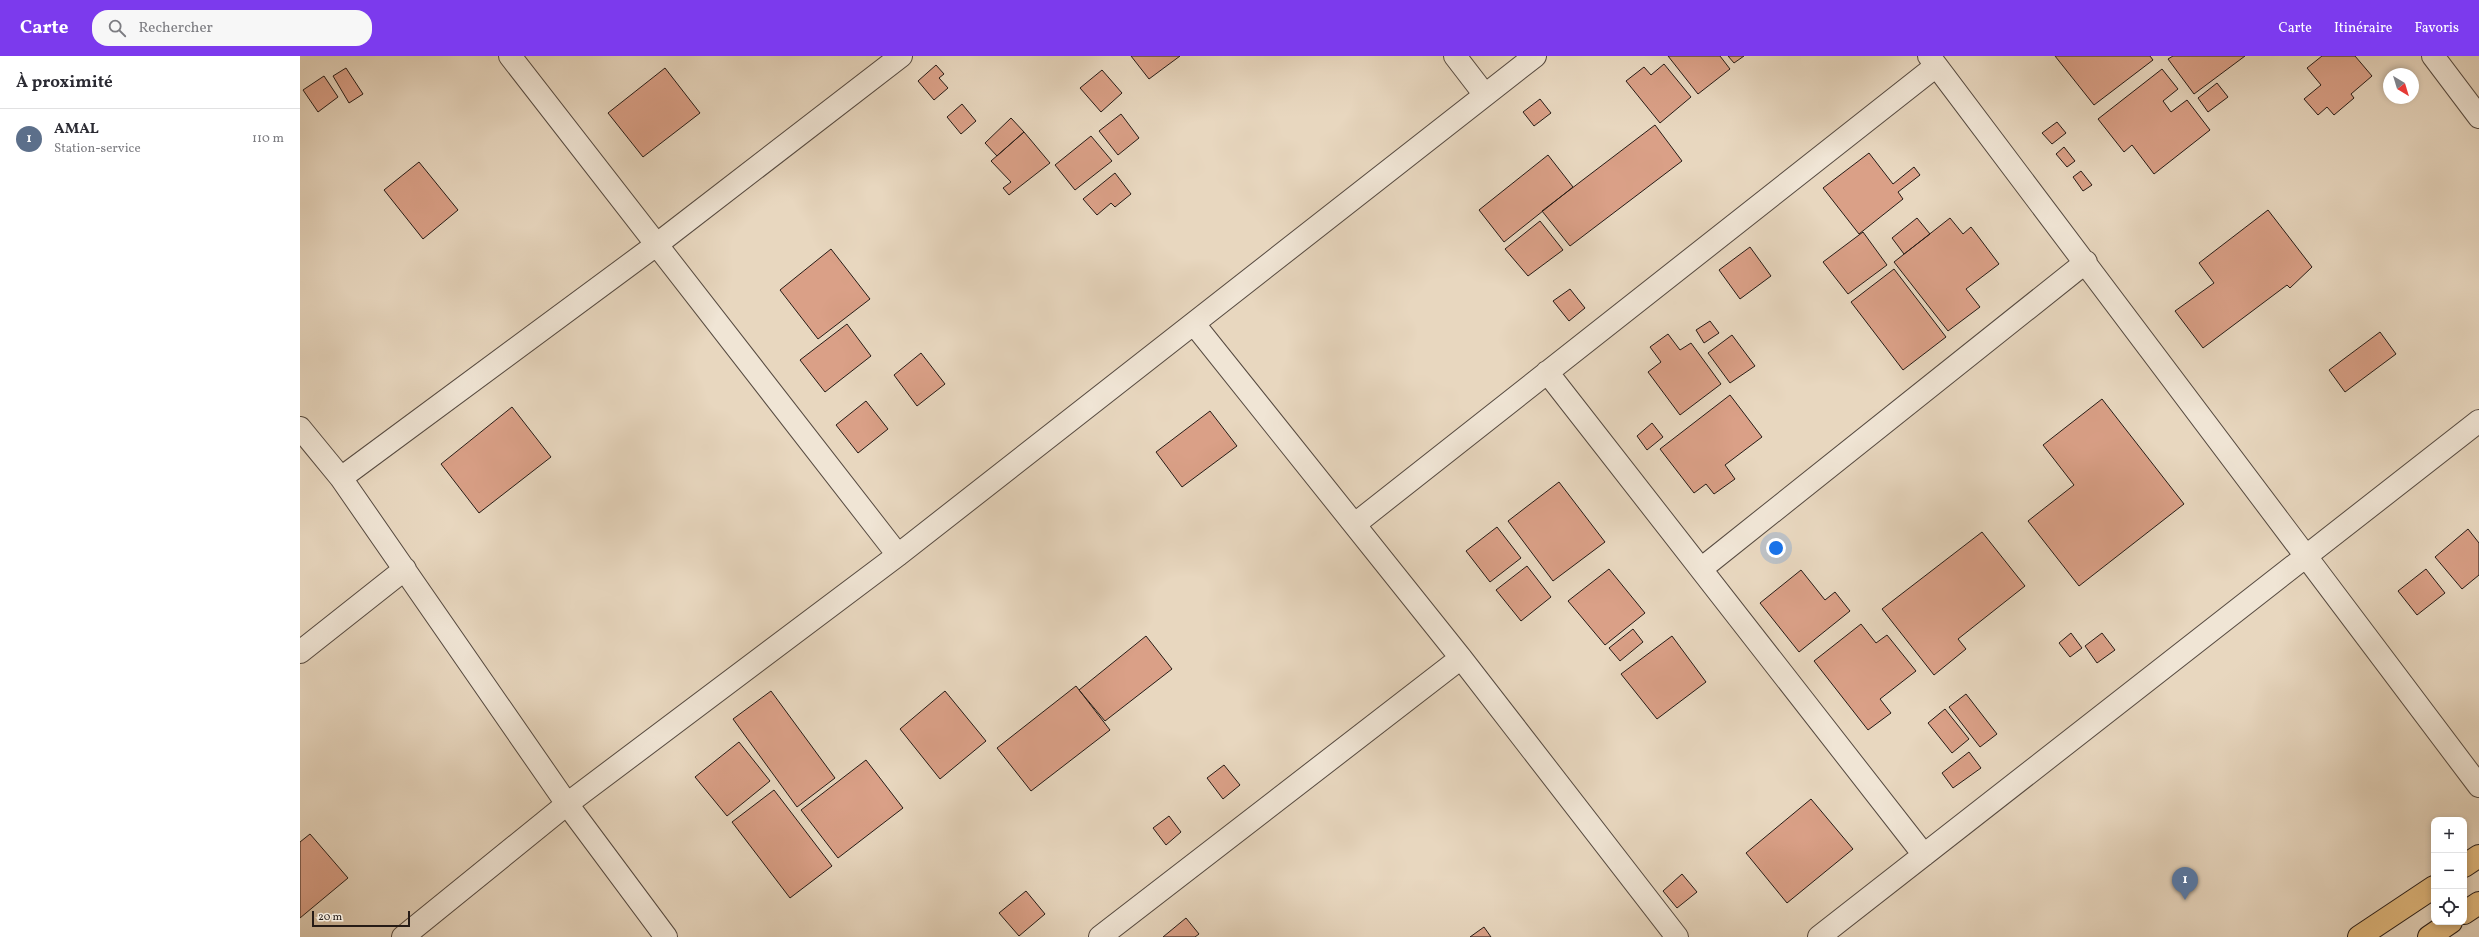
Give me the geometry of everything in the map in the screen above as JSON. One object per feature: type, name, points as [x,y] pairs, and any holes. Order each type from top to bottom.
[{"type":"main road","points":[[2467,864],[2479,856]]},
{"type":"main road","points":[[2359,937],[2431,889]]},
{"type":"main road","points":[[2467,911],[2479,903]]},
{"type":"main road","points":[[2429,937],[2447,925]]},
{"type":"street","points":[[510,56],[898,555]]},
{"type":"street","points":[[341,478],[656,245],[901,56]]},
{"type":"street","points":[[1455,56],[1485,95]]},
{"type":"street","points":[[403,937],[567,804],[898,555],[1535,56]]},
{"type":"street","points":[[2433,56],[2479,117]]},
{"type":"street","points":[[1355,524],[1547,372],[1933,61],[2086,262],[2479,786]]},
{"type":"street","points":[[1700,568],[2086,262]]},
{"type":"street","points":[[1194,324],[1461,658],[1677,937]]},
{"type":"street","points":[[1547,372],[1924,855]]},
{"type":"street","points":[[1819,937],[2308,557],[2479,422]]},
{"type":"street","points":[[300,428],[341,478],[567,804],[666,937]]},
{"type":"street","points":[[300,652],[405,569]]},
{"type":"street","points":[[1100,937],[1461,658]]},
{"type":"building","points":[[1131,56],[1180,56],[1149,79]]},
{"type":"building","points":[[1668,56],[1720,56],[1730,69],[1698,94]]},
{"type":"building","points":[[1728,56],[1744,56],[1734,63]]},
{"type":"building","points":[[2055,56],[2150,56],[2153,60],[2094,105]]},
{"type":"building","points":[[2173,56],[2245,56],[2194,94],[2168,59]]},
{"type":"building","points":[[2322,56],[2355,56],[2372,76],[2351,94],[2354,98],[2334,115],[2327,107],[2318,115],[2304,99],[2321,85],[2307,68]]},
{"type":"building","points":[[1664,64],[1691,97],[1660,123],[1626,81],[1644,67],[1651,75]]},
{"type":"building","points":[[936,65],[944,74],[939,78],[948,88],[934,100],[918,81]]},
{"type":"building","points":[[346,68],[363,94],[349,103],[333,76]]},
{"type":"building","points":[[665,68],[700,113],[643,157],[608,113]]},
{"type":"building","points":[[2162,69],[2178,89],[2163,101],[2171,112],[2187,100],[2210,130],[2154,174],[2132,145],[2124,152],[2098,119]]},
{"type":"building","points":[[1102,70],[1122,93],[1101,112],[1080,88]]},
{"type":"building","points":[[324,76],[338,97],[318,112],[303,90]]},
{"type":"building","points":[[2217,83],[2228,97],[2208,112],[2198,98]]},
{"type":"building","points":[[1540,99],[1551,113],[1534,126],[1523,112]]},
{"type":"building","points":[[962,104],[976,121],[961,134],[947,117]]},
{"type":"building","points":[[1121,114],[1139,138],[1118,155],[1099,131]]},
{"type":"building","points":[[1011,118],[1024,132],[997,156],[985,143]]},
{"type":"building","points":[[2057,122],[2066,133],[2052,144],[2042,133]]},
{"type":"building","points":[[1655,125],[1682,161],[1570,246],[1542,211]]},
{"type":"building","points":[[1024,132],[1050,163],[1009,195],[1003,188],[1011,182],[991,161]]},
{"type":"building","points":[[1091,136],[1112,161],[1075,190],[1055,165]]},
{"type":"building","points":[[2064,147],[2075,161],[2067,167],[2056,154]]},
{"type":"building","points":[[1869,153],[1893,184],[1914,167],[1920,175],[1898,192],[1903,199],[1859,234],[1823,188]]},
{"type":"building","points":[[1548,155],[1573,187],[1504,242],[1479,210]]},
{"type":"building","points":[[419,162],[458,210],[423,239],[384,190]]},
{"type":"building","points":[[2081,171],[2092,185],[2083,191],[2073,177]]},
{"type":"building","points":[[1115,173],[1131,194],[1115,207],[1111,203],[1097,215],[1083,199]]},
{"type":"building","points":[[2268,210],[2312,267],[2290,288],[2287,285],[2203,348],[2175,311],[2214,283],[2199,263]]},
{"type":"building","points":[[1917,218],[1930,234],[1904,254],[1892,238]]},
{"type":"building","points":[[1950,218],[1963,234],[1971,227],[1999,264],[1966,289],[1980,307],[1948,331],[1894,262]]},
{"type":"building","points":[[1540,221],[1563,250],[1528,276],[1505,249]]},
{"type":"building","points":[[1863,232],[1887,265],[1848,294],[1823,262]]},
{"type":"building","points":[[1750,247],[1771,276],[1740,299],[1719,270]]},
{"type":"building","points":[[831,249],[870,299],[818,339],[780,290]]},
{"type":"building","points":[[1894,269],[1946,337],[1903,370],[1851,302]]},
{"type":"building","points":[[1570,289],[1585,308],[1569,321],[1553,301]]},
{"type":"building","points":[[1710,321],[1719,333],[1704,343],[1696,330]]},
{"type":"building","points":[[847,324],[871,356],[825,392],[800,360]]},
{"type":"building","points":[[2380,332],[2396,354],[2345,392],[2329,370]]},
{"type":"building","points":[[1668,334],[1680,350],[1691,343],[1721,384],[1680,415],[1648,372],[1661,362],[1650,347]]},
{"type":"building","points":[[1732,335],[1755,366],[1730,383],[1708,353]]},
{"type":"building","points":[[921,353],[945,384],[917,406],[894,375]]},
{"type":"building","points":[[1730,395],[1762,437],[1725,465],[1735,479],[1714,494],[1706,484],[1694,493],[1660,449]]},
{"type":"building","points":[[2102,399],[2184,504],[2079,586],[2028,521],[2074,485],[2043,445]]},
{"type":"building","points":[[866,401],[888,429],[858,453],[836,425]]},
{"type":"building","points":[[512,407],[551,457],[479,513],[441,464]]},
{"type":"building","points":[[1210,411],[1237,446],[1182,487],[1156,452]]},
{"type":"building","points":[[1652,423],[1663,437],[1647,450],[1637,436]]},
{"type":"building","points":[[1559,482],[1605,542],[1553,581],[1508,521]]},
{"type":"building","points":[[1497,527],[1521,558],[1490,582],[1466,551]]},
{"type":"building","points":[[2468,529],[2479,543],[2479,575],[2462,589],[2435,557]]},
{"type":"building","points":[[1982,532],[2025,586],[1958,639],[1966,649],[1934,675],[1882,609]]},
{"type":"building","points":[[1527,566],[1551,597],[1521,621],[1496,590]]},
{"type":"building","points":[[1609,569],[1645,613],[1605,645],[1568,601]]},
{"type":"building","points":[[2426,569],[2445,593],[2417,615],[2398,591]]},
{"type":"building","points":[[1801,570],[1825,600],[1835,592],[1850,611],[1799,652],[1760,603]]},
{"type":"building","points":[[1861,624],[1876,643],[1887,635],[1916,671],[1880,699],[1891,713],[1868,730],[1814,661]]},
{"type":"building","points":[[1633,629],[1643,642],[1620,661],[1609,648]]},
{"type":"building","points":[[2071,633],[2082,648],[2070,657],[2059,643]]},
{"type":"building","points":[[2102,633],[2115,650],[2097,663],[2085,646]]},
{"type":"building","points":[[1146,636],[1172,669],[1105,721],[1079,690]]},
{"type":"building","points":[[1672,636],[1706,682],[1657,719],[1621,674]]},
{"type":"building","points":[[1076,686],[1110,730],[1031,791],[997,748]]},
{"type":"building","points":[[771,691],[835,778],[797,807],[733,719]]},
{"type":"building","points":[[945,691],[986,741],[940,779],[900,729]]},
{"type":"building","points":[[1966,694],[1997,734],[1980,747],[1949,707]]},
{"type":"building","points":[[1945,709],[1969,739],[1952,753],[1928,723]]},
{"type":"building","points":[[739,742],[770,781],[727,816],[695,777]]},
{"type":"building","points":[[1969,752],[1981,768],[1953,788],[1942,773]]},
{"type":"building","points":[[866,760],[903,808],[838,858],[801,810]]},
{"type":"building","points":[[1224,765],[1240,785],[1223,799],[1207,778]]},
{"type":"building","points":[[774,790],[832,866],[790,898],[732,822]]},
{"type":"building","points":[[1811,799],[1853,849],[1787,903],[1746,853]]},
{"type":"building","points":[[1169,816],[1181,832],[1166,845],[1153,828]]},
{"type":"building","points":[[310,834],[348,878],[300,918],[300,842]]},
{"type":"building","points":[[1682,874],[1697,892],[1677,908],[1663,891]]},
{"type":"building","points":[[1026,891],[1045,914],[1019,936],[999,913]]},
{"type":"building","points":[[1186,918],[1199,934],[1195,937],[1163,937]]},
{"type":"building","points":[[1484,927],[1491,937],[1470,937]]},
{"type":"place","name":"AMAL","points":[[2185,900]]}]
